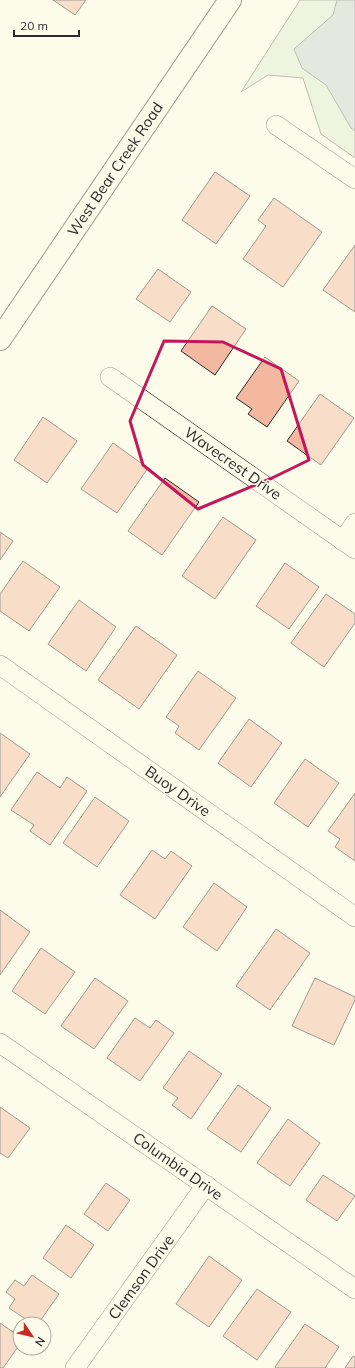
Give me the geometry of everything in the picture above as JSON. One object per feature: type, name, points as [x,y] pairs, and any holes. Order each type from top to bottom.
[{"type":"main road","name":"West Bear Creek Road","points":[[0,339],[230,0]]},
{"type":"street","points":[[276,124],[355,179]]},
{"type":"street","name":"Wavecrest Drive","points":[[110,377],[349,545]]},
{"type":"street","points":[[349,545],[355,523]]},
{"type":"street","name":"Buoy Drive","points":[[0,665],[355,917]]},
{"type":"street","name":"Columbia Drive","points":[[0,1043],[355,1289]]},
{"type":"street","name":"Clemson Drive","points":[[75,1368],[206,1185]]},
{"type":"highlighted area","points":[[164,341],[223,342],[281,369],[309,460],[272,478],[198,509],[143,465],[130,421]]},
{"type":"green space","points":[[300,0],[355,0],[355,158],[321,134],[303,78],[268,75],[241,92]]},
{"type":"shaded area","points":[[337,0],[355,0],[355,131],[351,128],[326,85],[302,68],[294,49],[333,15]]},
{"type":"building","points":[[53,0],[86,0],[75,15]]},
{"type":"building","points":[[215,172],[250,196],[216,244],[182,220]]},
{"type":"building","points":[[274,198],[322,232],[283,287],[243,259],[266,226],[258,220]]},
{"type":"building","points":[[355,245],[355,312],[323,290]]},
{"type":"building","points":[[158,269],[191,292],[170,322],[136,299]]},
{"type":"building","points":[[212,306],[246,329],[215,375],[181,351]]},
{"type":"building","points":[[265,357],[299,381],[267,427],[248,414],[252,409],[236,398]]},
{"type":"building","points":[[320,394],[354,418],[321,465],[287,441]]},
{"type":"building","points":[[43,417],[77,441],[47,483],[14,460]]},
{"type":"building","points":[[113,443],[148,468],[117,513],[81,489]]},
{"type":"building","points":[[165,478],[199,502],[162,555],[128,531]]},
{"type":"building","points":[[223,517],[256,540],[215,599],[182,576]]},
{"type":"building","points":[[0,532],[13,541],[0,560]]},
{"type":"building","points":[[23,561],[60,587],[29,631],[0,611],[0,594]]},
{"type":"building","points":[[285,563],[319,587],[289,629],[256,606]]},
{"type":"building","points":[[326,594],[355,614],[355,623],[324,667],[291,643]]},
{"type":"building","points":[[79,600],[116,627],[86,671],[48,644]]},
{"type":"building","points":[[136,626],[177,655],[139,709],[98,680]]},
{"type":"building","points":[[198,671],[236,698],[199,750],[175,733],[179,726],[166,717]]},
{"type":"building","points":[[249,719],[282,743],[251,787],[218,763]]},
{"type":"building","points":[[0,733],[30,754],[0,797]]},
{"type":"building","points":[[305,759],[339,783],[308,827],[274,803]]},
{"type":"building","points":[[37,772],[60,788],[67,777],[87,791],[50,845],[30,831],[34,825],[11,810]]},
{"type":"building","points":[[355,793],[355,861],[335,847],[340,839],[328,831]]},
{"type":"building","points":[[95,797],[129,821],[97,867],[63,843]]},
{"type":"building","points":[[152,850],[165,859],[171,851],[192,866],[155,919],[120,895]]},
{"type":"building","points":[[214,883],[247,907],[217,951],[183,927]]},
{"type":"building","points":[[0,910],[30,932],[0,975]]},
{"type":"building","points":[[276,929],[310,953],[270,1010],[236,986]]},
{"type":"building","points":[[41,948],[75,972],[45,1014],[12,991]]},
{"type":"building","points":[[95,978],[128,1001],[94,1049],[61,1026]]},
{"type":"building","points":[[315,978],[355,997],[355,1000],[334,1045],[292,1026]]},
{"type":"building","points":[[135,1018],[150,1028],[156,1020],[174,1033],[140,1081],[107,1058]]},
{"type":"building","points":[[189,1051],[222,1074],[191,1119],[172,1105],[178,1098],[163,1088]]},
{"type":"building","points":[[238,1085],[271,1108],[241,1152],[207,1129]]},
{"type":"building","points":[[0,1107],[30,1128],[8,1158],[0,1153]]},
{"type":"building","points":[[288,1119],[320,1143],[290,1186],[257,1163]]},
{"type":"building","points":[[323,1175],[355,1196],[337,1221],[306,1200]]},
{"type":"building","points":[[106,1183],[130,1200],[108,1231],[84,1214]]},
{"type":"building","points":[[66,1225],[94,1245],[71,1278],[43,1258]]},
{"type":"building","points":[[209,1256],[242,1280],[209,1327],[176,1304]]},
{"type":"building","points":[[32,1275],[59,1294],[44,1316],[21,1316],[9,1308],[15,1299],[6,1292],[15,1280],[24,1286]]},
{"type":"building","points":[[257,1289],[291,1312],[257,1360],[223,1336]]},
{"type":"building","points":[[0,1323],[12,1331],[12,1355],[3,1368],[0,1368]]},
{"type":"building","points":[[305,1324],[339,1347],[325,1368],[275,1367]]},
{"type":"building","points":[[353,1356],[355,1357],[355,1368],[345,1368]]}]
